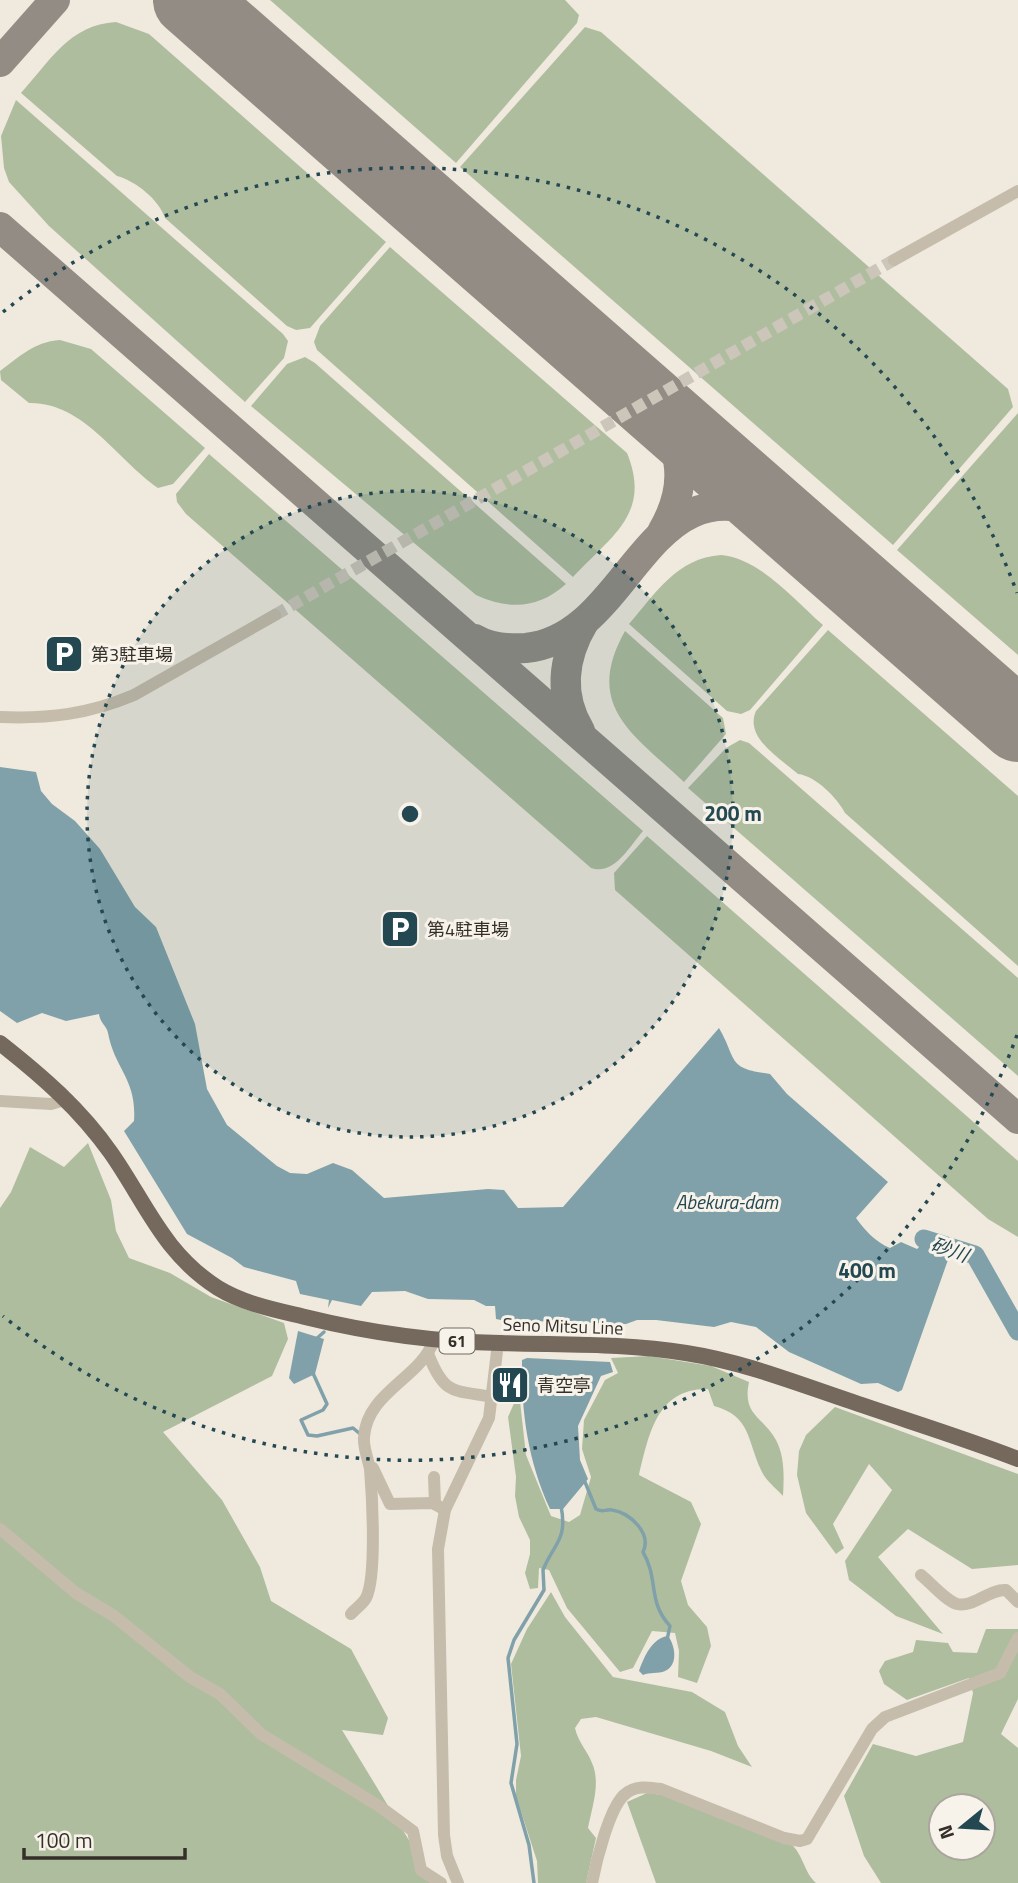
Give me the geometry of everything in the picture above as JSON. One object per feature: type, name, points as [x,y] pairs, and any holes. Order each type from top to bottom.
[{"type":"main road","name":"Seno Mitsu Line","points":[[0,1043],[68,1099],[112,1154],[166,1243],[191,1269],[220,1290],[254,1305],[361,1331],[434,1340],[650,1348],[723,1361],[970,1440],[1018,1459]]},
{"type":"street","points":[[894,260],[1018,191]]},
{"type":"street","points":[[0,717],[59,718],[110,705],[134,695],[275,615]]},
{"type":"street","points":[[0,1101],[51,1104],[68,1099]]},
{"type":"street","points":[[351,1614],[366,1598],[369,1576],[372,1491],[364,1438],[367,1426],[383,1396],[429,1356],[434,1340]]},
{"type":"street","points":[[440,1507],[488,1418],[493,1397],[498,1343]]},
{"type":"street","points":[[429,1356],[438,1380],[448,1389],[493,1397]]},
{"type":"street","points":[[368,1458],[390,1504],[440,1507]]},
{"type":"street","points":[[434,1478],[440,1507],[438,1549],[444,1835],[447,1856],[458,1883]]},
{"type":"street","points":[[0,1529],[76,1593],[114,1616],[190,1677],[220,1694],[261,1734],[379,1806],[413,1831],[421,1870],[441,1883]]},
{"type":"street","points":[[921,1575],[956,1604],[967,1604],[998,1590],[1006,1590],[1018,1602]]},
{"type":"street","points":[[592,1883],[616,1807],[623,1796],[645,1786],[784,1838],[800,1841],[807,1839],[872,1729],[897,1711],[1000,1673],[1018,1638]]},
{"type":"green space","points":[[270,0],[565,0],[579,15],[577,23],[456,163]]},
{"type":"green space","points":[[116,22],[149,34],[386,242],[310,328],[296,330],[287,326],[165,218],[146,192],[117,176],[21,93],[73,37],[100,25]]},
{"type":"green space","points":[[585,27],[601,32],[1008,389],[1013,407],[893,545],[460,167]]},
{"type":"green space","points":[[16,100],[283,334],[288,341],[284,358],[245,402],[49,226],[9,182],[4,168],[1,136]]},
{"type":"green space","points":[[390,247],[627,453],[633,474],[631,508],[624,523],[573,577],[317,350],[314,342],[320,326]]},
{"type":"green space","points":[[60,340],[91,349],[205,448],[173,484],[158,488],[83,422],[49,405],[29,403],[1,380],[0,371],[20,356],[34,347]]},
{"type":"green space","points":[[305,357],[566,584],[545,598],[523,604],[500,603],[476,595],[251,406],[287,364]]},
{"type":"green space","points":[[1018,413],[1018,655],[897,550]]},
{"type":"green space","points":[[209,454],[643,831],[620,858],[607,868],[591,868],[186,514],[177,502],[176,494]]},
{"type":"green space","points":[[721,555],[736,558],[763,572],[823,625],[750,710],[741,714],[727,711],[629,624],[658,589],[680,570],[692,563]]},
{"type":"green space","points":[[828,630],[1018,796],[1018,966],[845,813],[825,789],[812,779],[798,774],[759,739],[754,721],[756,711]]},
{"type":"green space","points":[[625,631],[723,718],[726,734],[684,782],[632,733],[620,717],[612,699],[609,679],[613,657]]},
{"type":"green space","points":[[740,740],[749,743],[1018,978],[1018,1076],[688,788],[726,748]]},
{"type":"green space","points":[[647,836],[1018,1161],[1018,1237],[988,1219],[615,890],[614,873]]},
{"type":"green space","points":[[88,1143],[111,1200],[116,1231],[129,1258],[170,1273],[211,1297],[284,1323],[288,1339],[272,1376],[163,1432],[222,1500],[260,1567],[271,1601],[351,1649],[388,1718],[383,1735],[342,1730],[435,1883],[0,1883],[0,1208],[11,1192],[30,1147],[64,1167]]},
{"type":"green space","points":[[649,1356],[711,1366],[749,1382],[748,1402],[776,1440],[782,1460],[783,1496],[763,1474],[746,1430],[735,1416],[714,1406],[708,1389],[677,1396],[666,1405],[652,1430],[639,1475],[691,1502],[701,1524],[681,1581],[688,1605],[707,1627],[711,1646],[697,1683],[678,1677],[679,1651],[675,1633],[652,1631],[633,1668],[620,1672],[567,1608],[549,1570],[539,1568],[538,1588],[530,1589],[525,1573],[530,1540],[519,1517],[515,1496],[516,1477],[508,1417],[515,1401],[520,1401],[526,1455],[551,1516],[569,1522],[580,1515],[591,1477],[582,1449],[584,1420],[605,1380],[618,1373],[611,1358]]},
{"type":"green space","points":[[835,1407],[1018,1474],[1018,1565],[972,1569],[908,1529],[878,1557],[943,1634],[896,1616],[849,1580],[845,1561],[892,1490],[869,1464],[833,1524],[844,1548],[836,1554],[806,1513],[797,1475],[799,1451],[806,1435]]},
{"type":"green space","points":[[551,1592],[565,1617],[613,1677],[692,1692],[725,1712],[738,1746],[752,1767],[711,1751],[596,1717],[581,1719],[575,1728],[592,1763],[596,1779],[588,1828],[596,1838],[586,1883],[538,1883],[537,1861],[516,1796],[521,1756],[511,1664],[527,1629]]},
{"type":"green space","points":[[986,1629],[1018,1629],[1018,1699],[1001,1734],[1018,1748],[1018,1883],[881,1883],[864,1856],[844,1796],[873,1744],[916,1756],[963,1742],[973,1693],[969,1678],[907,1700],[884,1684],[879,1671],[885,1661],[913,1652],[916,1640],[948,1643],[953,1652],[977,1653]]},
{"type":"green space","points":[[647,1793],[663,1795],[790,1843],[816,1883],[656,1883],[627,1802]]},
{"type":"water","name":"Abekura-dam","points":[[0,767],[36,772],[41,791],[52,804],[75,821],[100,849],[135,907],[156,927],[195,1024],[207,1089],[227,1125],[277,1166],[290,1173],[307,1174],[333,1163],[352,1170],[384,1198],[488,1189],[504,1190],[518,1208],[563,1207],[719,1028],[740,1066],[770,1074],[787,1094],[888,1182],[856,1218],[870,1235],[890,1248],[901,1242],[917,1249],[921,1245],[949,1257],[902,1390],[898,1392],[878,1383],[861,1384],[789,1352],[756,1327],[731,1322],[714,1327],[656,1320],[637,1320],[626,1324],[501,1320],[496,1319],[495,1306],[486,1306],[474,1300],[428,1299],[405,1291],[372,1292],[361,1306],[332,1300],[328,1308],[329,1300],[300,1294],[296,1281],[244,1267],[187,1234],[124,1131],[134,1121],[132,1095],[99,1014],[66,1021],[42,1013],[17,1023],[0,1011]]},
{"type":"water","points":[[298,1331],[324,1339],[315,1374],[294,1384],[289,1378]]},
{"type":"water","points":[[527,1358],[610,1362],[613,1372],[601,1376],[578,1426],[580,1460],[588,1479],[563,1509],[550,1509],[531,1454],[522,1379],[522,1360]]},
{"type":"water","points":[[668,1636],[674,1649],[672,1664],[665,1671],[643,1675],[639,1671],[649,1649],[657,1640]]},
{"type":"waterway","name":"砂川","points":[[924,1239],[975,1255],[1018,1331]]},
{"type":"waterway","points":[[315,1340],[324,1332]]},
{"type":"waterway","points":[[312,1371],[327,1404],[323,1410],[301,1420],[308,1435],[317,1436],[353,1428],[359,1433]]},
{"type":"waterway","points":[[585,1482],[596,1509],[612,1510],[626,1515],[642,1531],[645,1545],[643,1552],[651,1571],[658,1608],[670,1626],[667,1640]]},
{"type":"waterway","points":[[534,1883],[529,1845],[511,1783],[517,1744],[508,1658],[514,1640],[544,1590],[543,1570],[563,1527],[561,1506]]},
{"type":"taxiway","points":[[0,62],[55,0]]},
{"type":"taxiway","points":[[0,227],[1018,1119]]},
{"type":"taxiway","points":[[646,399],[667,431],[678,462],[677,496],[662,532]]},
{"type":"taxiway","points":[[475,639],[493,646],[526,648],[563,636],[594,612],[646,551],[673,525],[704,508],[744,508],[793,528]]},
{"type":"taxiway","points":[[580,731],[568,703],[566,676],[571,649],[584,622]]},
{"type":"runway","points":[[190,0],[1018,725]]},
{"type":"tunnel","points":[[275,615],[894,260]]},
{"type":"place","name":"第3駐車場","points":[[64,654]]},
{"type":"place","name":"第4駐車場","points":[[400,929]]},
{"type":"place","name":"青空亭","points":[[510,1385]]}]
